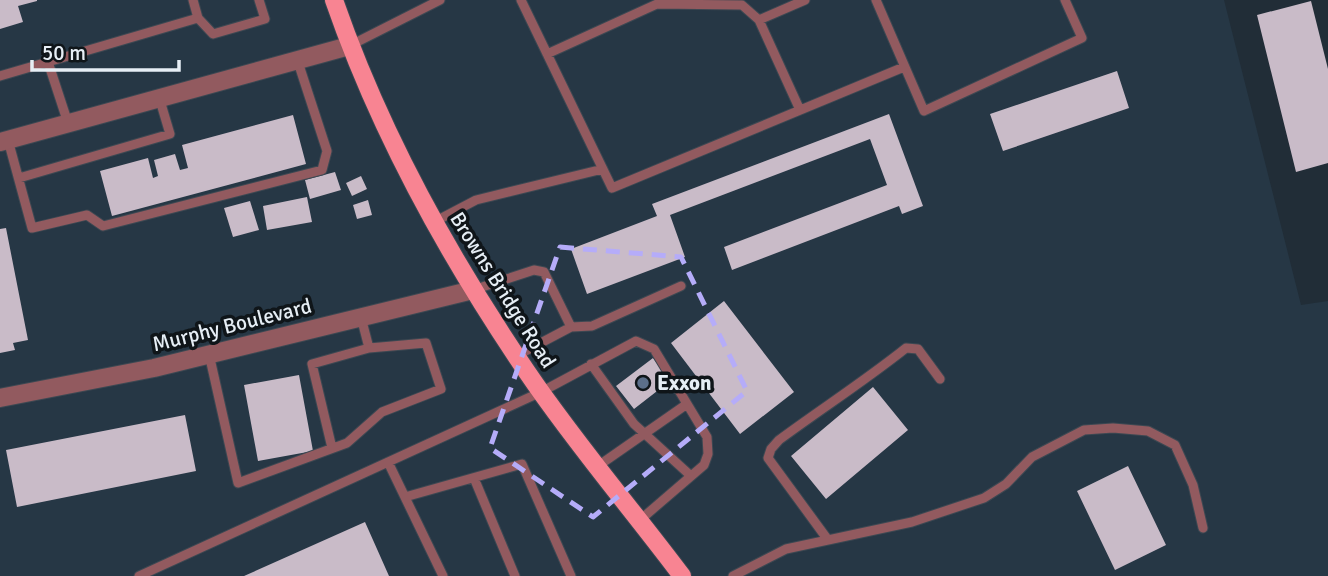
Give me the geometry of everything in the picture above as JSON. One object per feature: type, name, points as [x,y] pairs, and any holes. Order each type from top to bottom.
[{"type":"main road","name":"Browns Bridge Road","points":[[334,0],[349,46],[379,116],[418,197],[473,290],[541,391],[682,576]]},
{"type":"street","points":[[4,141],[349,46]]},
{"type":"street","name":"Murphy Boulevard","points":[[0,398],[154,368],[473,290]]},
{"type":"lane","points":[[193,0],[198,18],[213,34],[265,19],[259,0]]},
{"type":"lane","points":[[349,46],[440,0]]},
{"type":"lane","points":[[521,0],[612,188],[904,67]]},
{"type":"lane","points":[[759,20],[805,0]]},
{"type":"lane","points":[[876,0],[924,111],[1083,37],[1065,0]]},
{"type":"lane","points":[[547,54],[657,2],[743,5],[759,20],[800,110]]},
{"type":"lane","points":[[0,76],[198,18]]},
{"type":"lane","points":[[4,141],[19,178],[32,228],[87,215],[103,226],[321,170],[327,151],[297,60]]},
{"type":"lane","points":[[48,62],[68,123]]},
{"type":"lane","points":[[19,178],[170,134],[159,97]]},
{"type":"lane","points":[[433,222],[475,200],[603,169]]},
{"type":"lane","points":[[473,290],[534,270],[544,272],[571,327]]},
{"type":"lane","points":[[516,356],[571,327],[592,326],[681,286]]},
{"type":"lane","points":[[361,317],[369,348]]},
{"type":"lane","points":[[139,576],[541,391],[636,341],[646,343],[654,349],[707,438],[708,454],[704,465],[640,520]]},
{"type":"lane","points":[[209,354],[238,483],[347,443],[382,412],[441,389],[426,344],[369,348],[312,364],[332,448]]},
{"type":"lane","points":[[828,540],[768,458],[771,449],[779,440],[906,348],[918,349],[940,379]]},
{"type":"lane","points":[[591,364],[634,424],[691,476]]},
{"type":"lane","points":[[598,466],[687,404]]},
{"type":"lane","points":[[733,576],[786,549],[912,522],[984,498],[1006,484],[1032,457],[1084,430],[1113,428],[1148,431],[1175,445],[1193,485],[1203,528]]},
{"type":"lane","points":[[388,462],[443,576]]},
{"type":"lane","points":[[405,497],[522,464],[571,576]]},
{"type":"lane","points":[[474,478],[516,576]]},
{"type":"highlighted area","points":[[560,247],[681,257],[747,391],[593,517],[490,448]]},
{"type":"shaded area","points":[[0,0],[1224,0],[1301,305],[1328,301],[1328,576],[0,576]]},
{"type":"building","points":[[0,0],[37,1],[18,6],[23,22],[0,29]]},
{"type":"building","points":[[1311,1],[1328,69],[1328,163],[1296,172],[1257,15]]},
{"type":"building","points":[[1117,71],[1129,108],[1003,151],[990,114]]},
{"type":"building","points":[[889,114],[923,206],[902,214],[899,206],[732,270],[724,247],[887,185],[870,139],[670,215],[685,257],[587,294],[571,249],[657,216],[652,204]]},
{"type":"building","points":[[293,115],[306,164],[112,216],[100,171],[148,158],[153,178],[158,176],[154,160],[175,154],[180,170],[188,168],[182,145]]},
{"type":"building","points":[[335,172],[341,190],[310,199],[305,180]]},
{"type":"building","points":[[361,176],[367,189],[352,196],[346,183]]},
{"type":"building","points":[[307,197],[312,222],[267,230],[263,206]]},
{"type":"building","points":[[368,200],[372,215],[357,219],[353,205]]},
{"type":"building","points":[[250,201],[259,230],[233,237],[224,208]]},
{"type":"building","points":[[6,228],[28,340],[13,343],[15,350],[0,353],[0,229]]},
{"type":"building","points":[[724,301],[794,392],[740,434],[671,343]]},
{"type":"building","name":"Exxon","points":[[653,358],[670,381],[634,409],[616,386]]},
{"type":"building","points":[[299,375],[313,451],[258,461],[244,385]]},
{"type":"building","points":[[873,387],[908,430],[826,499],[791,456]]},
{"type":"building","points":[[185,415],[196,471],[17,507],[6,450]]},
{"type":"building","points":[[1128,466],[1166,545],[1115,570],[1077,491]]},
{"type":"building","points":[[365,522],[389,576],[244,576]]},
{"type":"place","name":"Exxon","points":[[643,383]]}]
